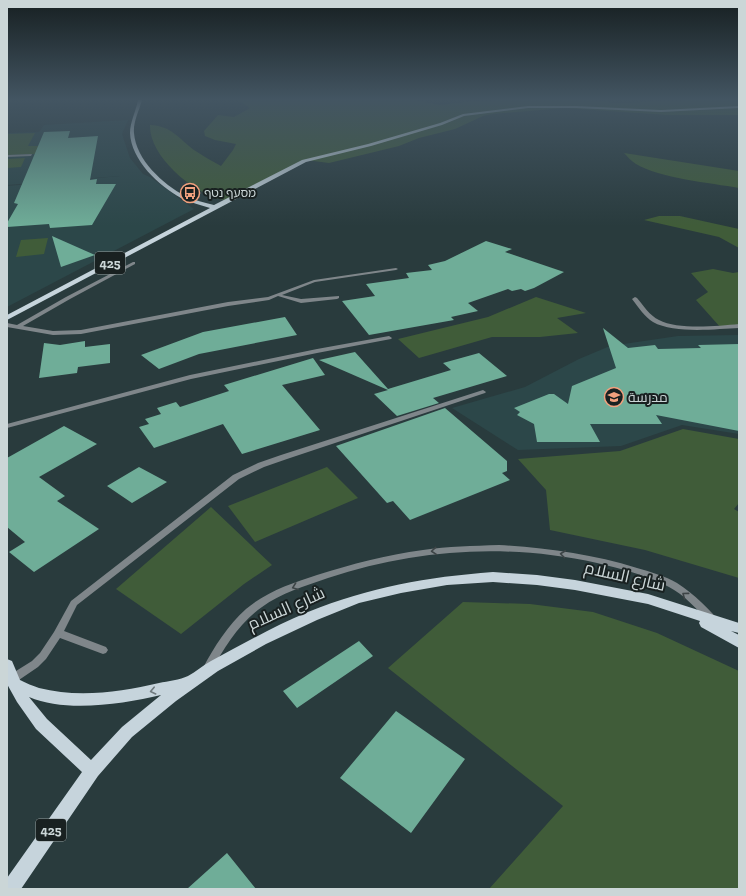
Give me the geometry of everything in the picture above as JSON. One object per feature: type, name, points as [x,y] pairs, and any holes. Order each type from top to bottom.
[{"type":"main road","points":[[134,142],[136,151],[140,157],[155,174],[175,192],[191,200],[214,207]]},
{"type":"main road","name":"425","points":[[7,318],[214,207],[304,161],[376,142]]},
{"type":"main road","name":"شارع السلام","points":[[10,889],[92,771],[127,732],[171,696],[191,682],[260,640],[312,616],[357,599],[401,588],[447,580],[493,577],[538,580],[615,592],[648,599],[739,628]]},
{"type":"main road","name":"شارع السلام","points":[[677,609],[704,622],[739,642]]},
{"type":"main road","points":[[7,665],[20,697],[36,720],[92,771]]},
{"type":"main road","points":[[13,681],[38,694],[65,698],[94,699],[135,695],[191,682]]},
{"type":"street","points":[[7,156],[31,155]]},
{"type":"street","points":[[18,327],[133,262]]},
{"type":"street","points":[[7,325],[53,333],[81,332],[278,295],[314,282],[396,269]]},
{"type":"street","points":[[278,295],[301,301],[337,297]]},
{"type":"street","points":[[635,299],[652,318],[666,325],[683,327],[739,326]]},
{"type":"street","points":[[7,426],[190,377],[389,338]]},
{"type":"street","points":[[13,681],[43,656],[58,633],[74,603],[236,477],[284,456],[483,392]]},
{"type":"street","points":[[206,672],[220,644],[234,626],[258,605],[279,594],[342,570],[379,560],[432,551],[479,548],[534,550],[581,556],[635,570],[668,583],[687,596],[714,621]]},
{"type":"street","points":[[58,633],[103,650]]},
{"type":"shaded area","points":[[7,142],[125,142],[130,158],[143,174],[150,177],[194,209],[7,307],[7,186],[120,176],[7,185]]},
{"type":"shaded area","name":"مدرسة","points":[[739,335],[739,434],[682,425],[621,446],[518,450],[452,408],[525,387],[579,359],[610,346],[678,336]]},
{"type":"green space","points":[[7,142],[30,142],[28,146],[40,146],[36,154],[7,155]]},
{"type":"green space","points":[[154,142],[184,142],[194,150],[221,166],[236,144],[225,142],[409,142],[399,146],[329,163],[306,160],[231,201],[208,195],[185,180],[164,160],[156,149]]},
{"type":"green space","points":[[624,153],[739,171],[739,188],[658,173],[636,164]]},
{"type":"green space","points":[[25,158],[21,167],[7,168],[7,159]]},
{"type":"green space","points":[[659,216],[680,216],[739,229],[739,248],[719,237],[644,220]]},
{"type":"green space","points":[[48,238],[44,254],[16,257],[21,240]]},
{"type":"green space","points":[[713,269],[733,273],[739,272],[739,328],[721,328],[696,300],[708,292],[691,273]]},
{"type":"green space","points":[[536,297],[586,313],[557,318],[578,333],[540,337],[492,337],[419,358],[398,339],[488,317]]},
{"type":"green space","points":[[683,429],[739,439],[739,503],[734,509],[739,512],[739,578],[645,550],[550,530],[546,490],[518,459],[620,451]]},
{"type":"green space","points":[[327,467],[358,498],[255,542],[228,506]]},
{"type":"green space","points":[[211,507],[272,565],[244,584],[181,634],[116,589]]},
{"type":"green space","points":[[463,602],[530,604],[593,612],[657,633],[739,671],[739,889],[489,889],[563,806],[388,668]]},
{"type":"building","points":[[40,142],[97,142],[90,180],[97,179],[96,184],[116,184],[92,225],[50,228],[49,224],[7,227],[7,223],[18,204],[14,203]]},
{"type":"building","points":[[52,236],[95,255],[61,267]]},
{"type":"building","points":[[486,241],[512,249],[505,252],[564,272],[534,288],[525,291],[521,289],[512,291],[508,289],[468,303],[478,311],[451,317],[454,320],[369,335],[342,301],[375,296],[366,284],[409,278],[406,273],[432,270],[428,265],[445,261]]},
{"type":"building","points":[[285,317],[297,335],[199,354],[159,369],[141,355],[203,332]]},
{"type":"building","name":"مدرسة","points":[[603,328],[628,348],[655,345],[658,349],[701,348],[698,345],[739,344],[739,431],[656,415],[662,424],[590,424],[600,442],[537,442],[534,424],[517,415],[520,412],[514,408],[549,394],[554,394],[568,404],[572,386],[616,368]]},
{"type":"building","points":[[85,341],[85,347],[110,344],[110,363],[78,367],[77,373],[39,378],[44,343],[60,345]]},
{"type":"building","points":[[355,352],[388,389],[451,370],[443,363],[479,353],[507,376],[433,398],[439,403],[397,416],[374,394],[388,390],[319,360]]},
{"type":"building","points":[[313,358],[325,375],[282,385],[320,430],[242,454],[223,424],[154,448],[139,427],[149,424],[145,419],[161,414],[157,408],[176,402],[180,407],[229,391],[224,385]]},
{"type":"building","points":[[445,408],[507,461],[507,471],[502,473],[510,480],[410,520],[393,501],[387,503],[336,446]]},
{"type":"building","points":[[64,426],[97,444],[39,477],[65,496],[57,501],[99,529],[34,572],[9,552],[25,542],[7,527],[7,458]]},
{"type":"building","points":[[139,467],[167,482],[132,503],[107,486]]},
{"type":"building","points":[[359,641],[373,656],[297,708],[283,691]]},
{"type":"building","points":[[396,711],[465,759],[411,833],[340,778]]},
{"type":"building","points":[[227,853],[256,889],[187,889]]},
{"type":"place","name":"מסעף נטף","points":[[190,193]]},
{"type":"place","name":"مدرسة","points":[[614,397]]}]
